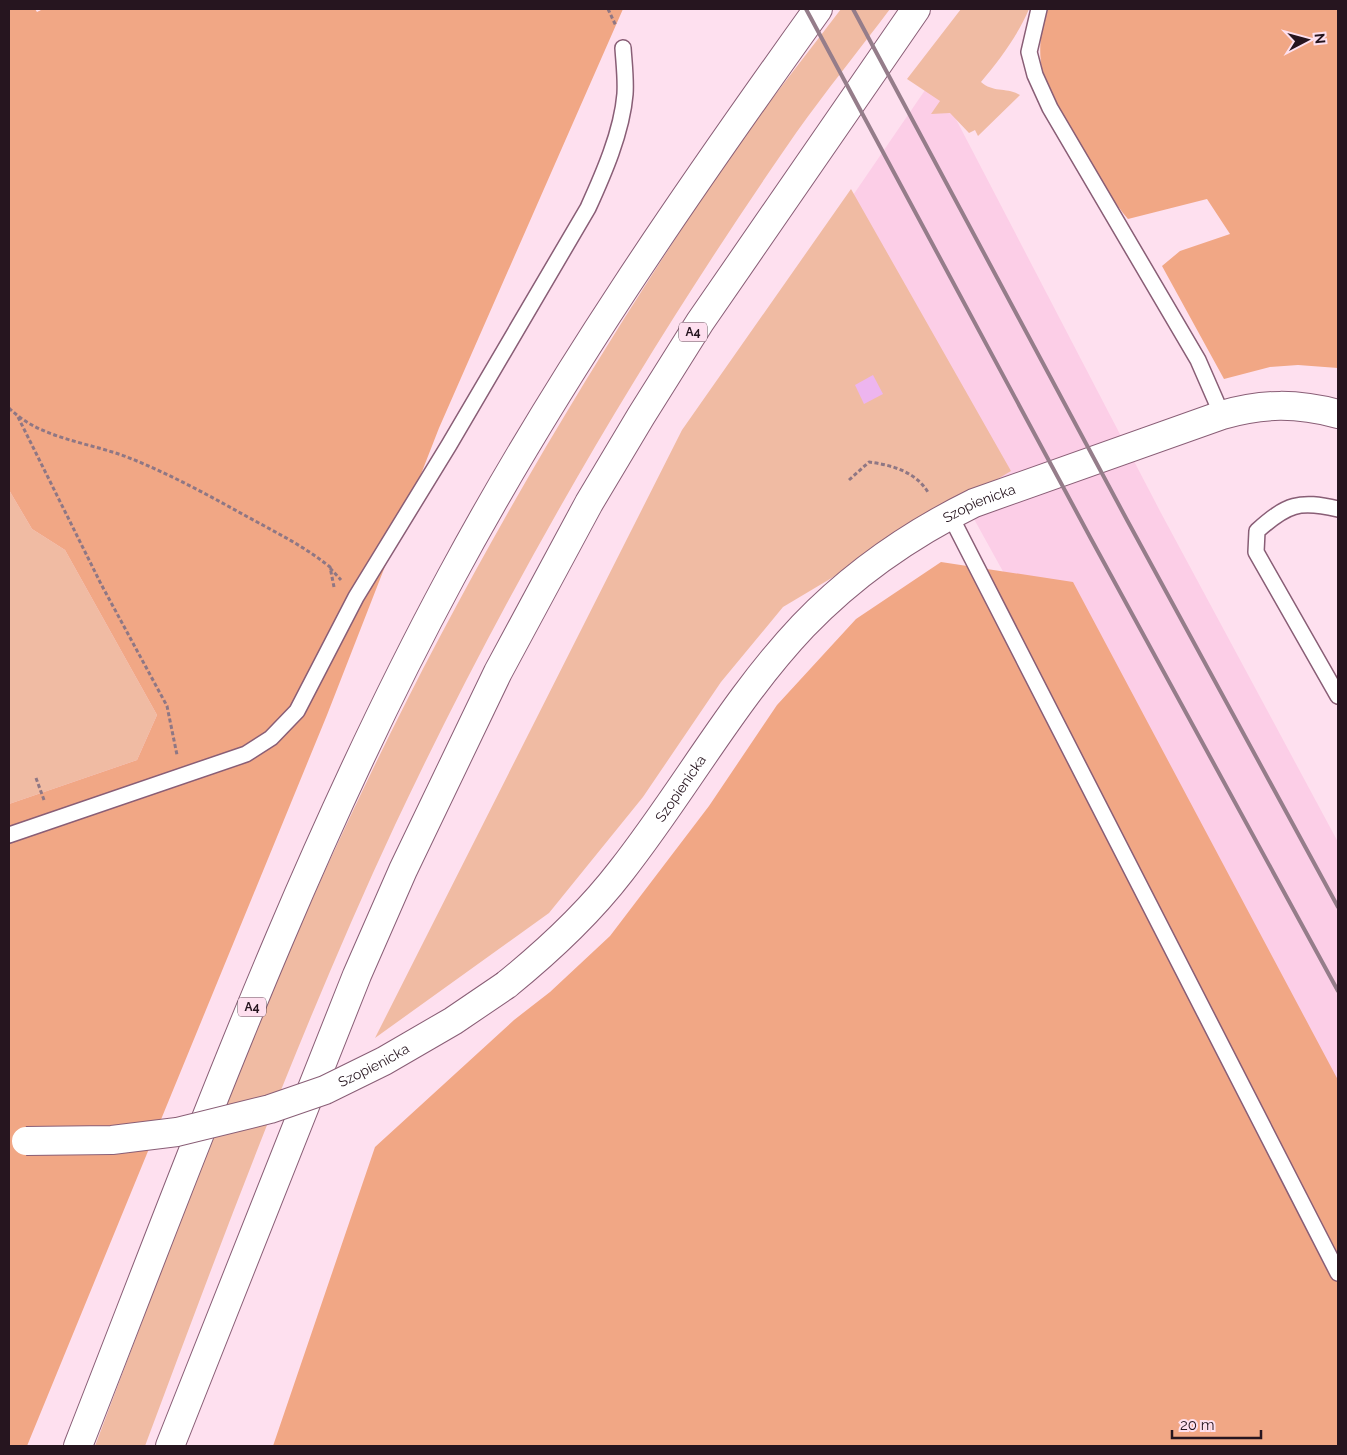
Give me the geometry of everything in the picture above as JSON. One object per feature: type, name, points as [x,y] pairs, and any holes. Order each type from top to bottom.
[{"type":"main road","name":"A4","points":[[78,1446],[240,1036],[333,814],[450,579],[506,478],[629,278],[818,9]]},
{"type":"main road","name":"A4","points":[[170,1446],[357,975],[403,870],[498,672],[590,503],[700,322],[916,9]]},
{"type":"main road","name":"Szopienicka","points":[[17,1140],[112,1140],[177,1132],[270,1109],[325,1090],[384,1061],[453,1022],[506,985],[570,929],[621,872],[753,686],[804,625],[851,581],[880,559],[946,517],[974,503],[1244,408],[1281,404],[1300,405],[1338,414]]},
{"type":"lane","points":[[1039,9],[1029,52],[1035,75],[1050,108],[1198,360],[1222,415]]},
{"type":"lane","points":[[9,835],[246,754],[271,738],[297,711],[341,626],[588,208],[604,173],[613,146],[625,95],[623,48]]},
{"type":"lane","points":[[1338,509],[1312,503],[1279,511],[1257,531],[1256,552],[1338,696]]},
{"type":"lane","points":[[946,517],[1338,1273]]},
{"type":"path","points":[[9,408],[18,417],[101,584],[167,706],[182,776]]},
{"type":"path","points":[[18,417],[73,442],[126,457],[216,500],[309,550],[330,567],[334,583],[330,607],[332,617],[341,626]]},
{"type":"path","points":[[849,480],[868,462],[894,466],[923,484],[946,517]]},
{"type":"shaded area","points":[[9,9],[35,9],[37,12],[43,9],[623,9],[439,428],[327,715],[27,1446],[9,1446],[9,804],[137,760],[157,715],[65,550],[32,529],[9,490]]},
{"type":"shaded area","points":[[841,9],[890,9],[807,117],[685,299],[581,470],[532,557],[439,735],[360,901],[264,1133],[145,1446],[95,1446],[216,1129],[280,972],[314,894],[390,733],[522,488],[618,329],[733,152]]},
{"type":"shaded area","points":[[961,9],[1029,9],[1008,47],[981,82],[990,88],[1010,91],[1020,95],[978,136],[975,130],[969,133],[950,113],[931,114],[940,101],[907,79]]},
{"type":"shaded area","points":[[1048,9],[1338,9],[1338,368],[1298,365],[1270,367],[1224,379],[1162,266],[1180,251],[1230,234],[1207,199],[1128,219],[1105,188],[1066,126],[1047,86],[1042,69],[1040,46]]},
{"type":"shaded area","points":[[934,77],[1161,513],[1338,842],[1338,1100],[1011,586],[821,242]]},
{"type":"shaded area","points":[[851,189],[1011,471],[783,607],[721,682],[643,797],[549,913],[375,1038],[682,430]]},
{"type":"shaded area","points":[[9,490],[32,529],[65,550],[157,715],[137,760],[9,804]]},
{"type":"shaded area","points":[[941,562],[1073,582],[1338,1080],[1338,1446],[273,1446],[375,1147],[514,1020],[550,992],[610,936],[709,806],[777,705],[856,619]]},
{"type":"building","points":[[873,375],[883,394],[864,404],[855,385]]},
{"type":"railway","points":[[806,9],[1090,537],[1338,991]]},
{"type":"railway","points":[[853,9],[1127,520],[1338,907]]}]
